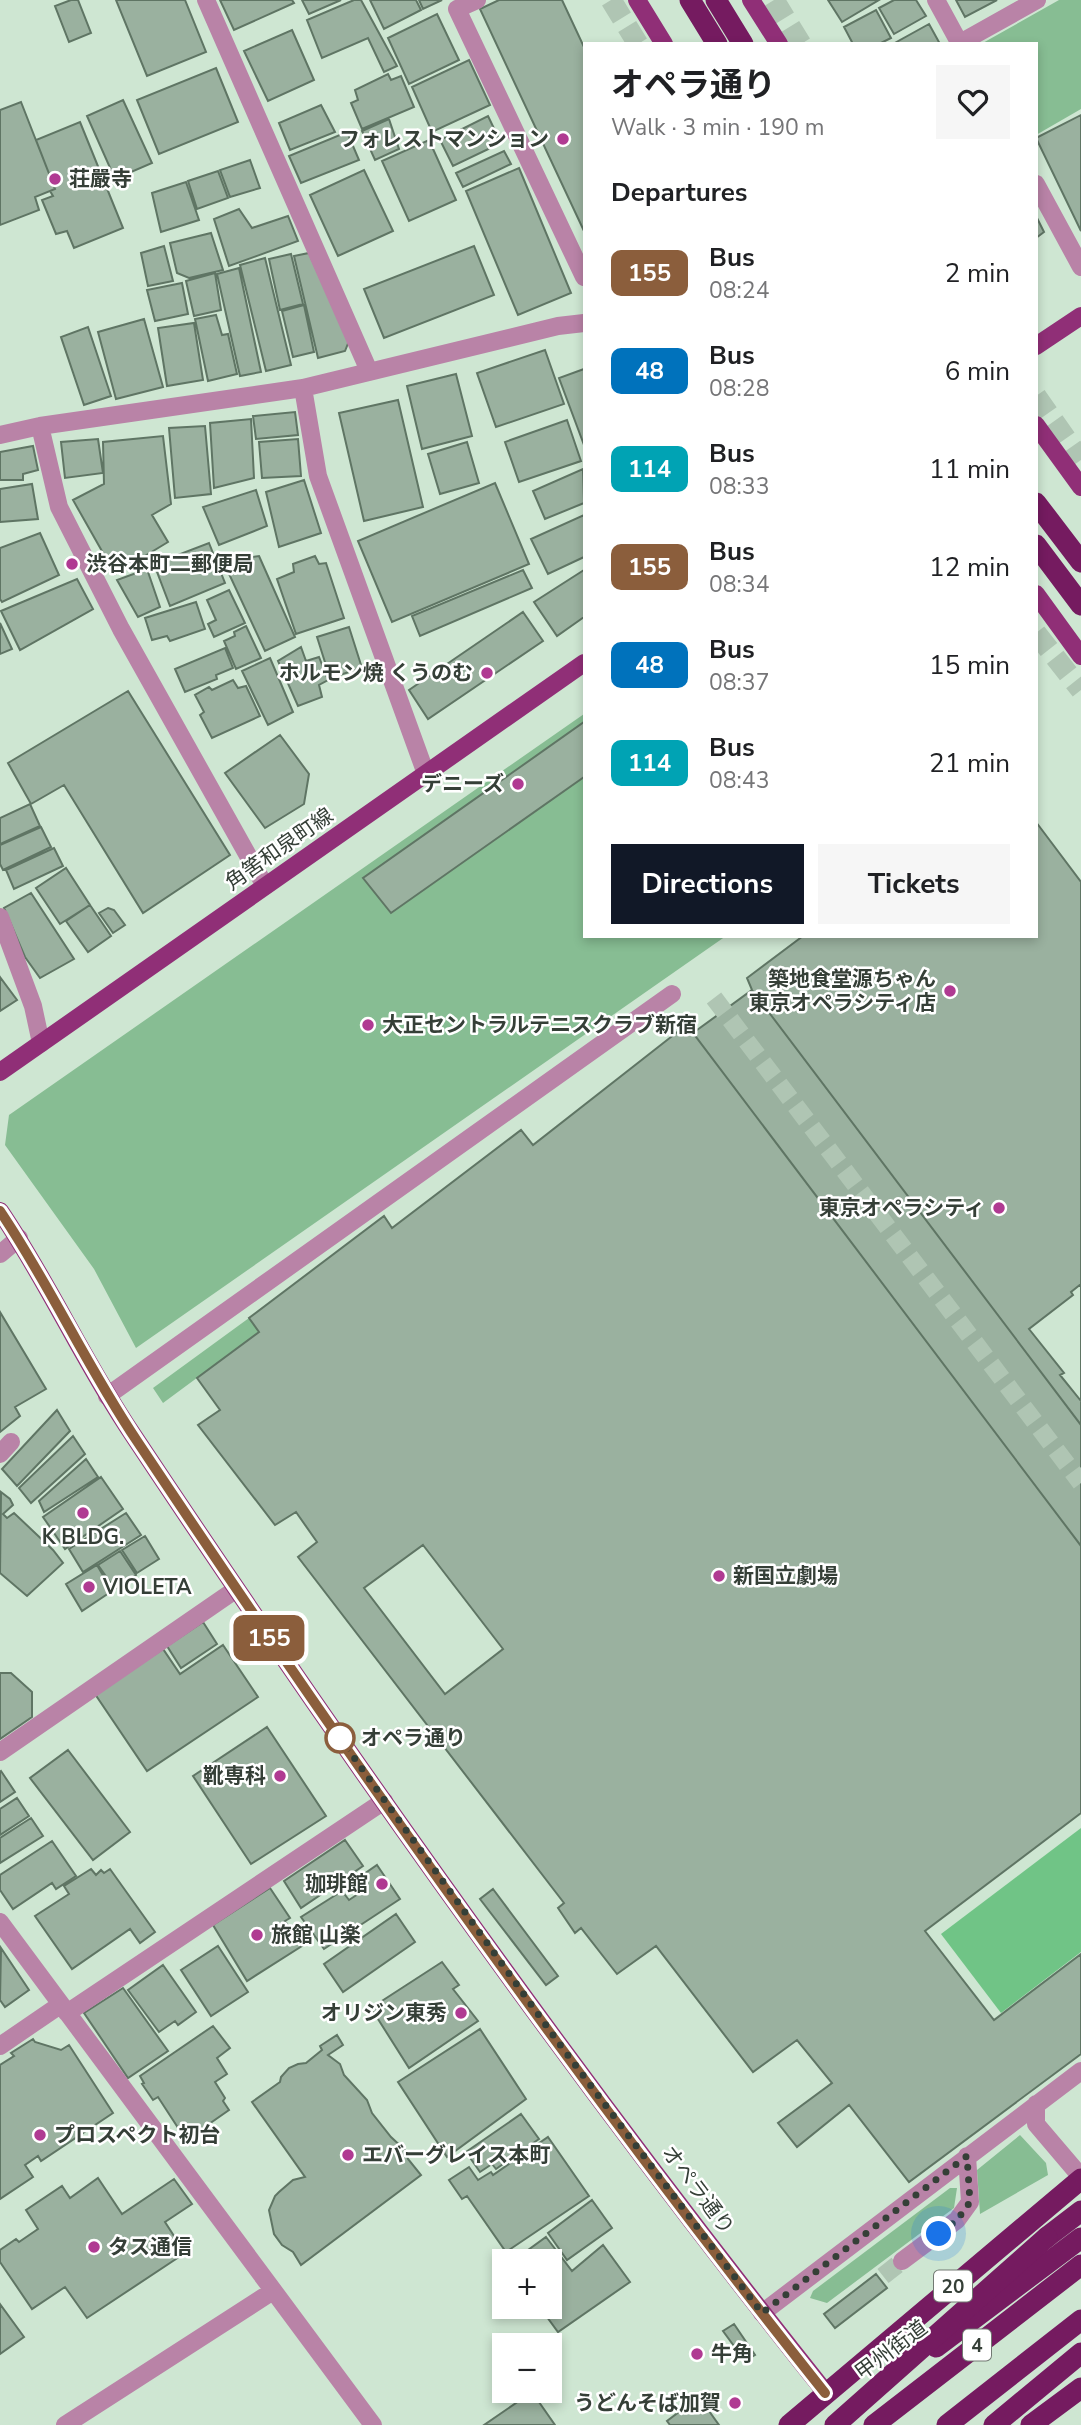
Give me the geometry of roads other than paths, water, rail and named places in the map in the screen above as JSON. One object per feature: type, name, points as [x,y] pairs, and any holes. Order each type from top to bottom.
[{"type":"highway","points":[[690,0],[717,42]]},
{"type":"highway","points":[[716,0],[742,42]]},
{"type":"highway","points":[[1038,506],[1081,562]]},
{"type":"highway","points":[[1038,548],[1081,606]]},
{"type":"highway","name":"20","points":[[789,2425],[1081,2178]]},
{"type":"highway","points":[[833,2425],[1047,2237],[1081,2211]]},
{"type":"highway","name":"甲州街道","points":[[833,2425],[1081,2238]]},
{"type":"highway","name":"4","points":[[874,2425],[1081,2264]]},
{"type":"highway","name":"4","points":[[947,2425],[1081,2320]]},
{"type":"highway","points":[[994,2425],[1081,2353]]},
{"type":"highway","points":[[1004,2425],[1081,2371]]},
{"type":"highway","points":[[1031,2425],[1081,2388]]},
{"type":"main road","points":[[637,0],[663,42]]},
{"type":"main road","points":[[751,0],[778,42]]},
{"type":"main road","points":[[1038,345],[1081,316]]},
{"type":"main road","points":[[1038,428],[1081,487]]},
{"type":"main road","points":[[1038,597],[1081,656]]},
{"type":"main road","name":"角筈和泉町線","points":[[0,1072],[583,664]]},
{"type":"main road","name":"オペラ通り","points":[[0,1211],[19,1238],[107,1396],[235,1590],[561,2046],[825,2393]]},
{"type":"street","points":[[206,0],[369,371]]},
{"type":"street","points":[[477,0],[457,9],[583,275]]},
{"type":"street","points":[[936,0],[959,42]]},
{"type":"street","points":[[962,42],[1037,0]]},
{"type":"street","points":[[1038,188],[1081,267]]},
{"type":"street","points":[[0,435],[40,426],[303,388],[558,326],[583,323]]},
{"type":"street","points":[[303,388],[318,476],[426,774]]},
{"type":"street","points":[[40,426],[59,507],[121,629],[265,886]]},
{"type":"street","points":[[0,917],[33,1006],[41,1043]]},
{"type":"street","points":[[107,1396],[672,993]]},
{"type":"street","points":[[0,1254],[19,1238]]},
{"type":"street","points":[[0,1752],[235,1590]]},
{"type":"street","points":[[0,2046],[63,2009],[384,1801]]},
{"type":"street","points":[[0,1922],[373,2425]]},
{"type":"street","points":[[762,2313],[1081,2071]]},
{"type":"street","points":[[1036,2104],[1036,2124],[1081,2178]]},
{"type":"street","points":[[902,2261],[957,2220],[970,2202],[967,2156]]},
{"type":"street","points":[[65,2425],[272,2291]]},
{"type":"tunnel","points":[[611,0],[637,42]]},
{"type":"tunnel","points":[[774,0],[800,42]]},
{"type":"tunnel","points":[[1038,399],[1081,460]]},
{"type":"tunnel","points":[[1038,636],[1081,690]]},
{"type":"tunnel","points":[[714,998],[1081,1483]]},
{"type":"tunnel","points":[[883,2276],[902,2261]]},
{"type":"place","name":"フォレストマンション","points":[[563,139]]},
{"type":"place","name":"荘嚴寺","points":[[55,179]]},
{"type":"place","name":"渋谷本町二郵便局","points":[[72,564]]},
{"type":"place","name":"ホルモン焼 くうのむ","points":[[487,673]]},
{"type":"place","name":"デニーズ","points":[[518,784]]},
{"type":"place","name":"築地食堂源ちゃん 東京オペラシティ店","points":[[950,991]]},
{"type":"place","name":"大正セントラルテニスクラブ新宿","points":[[368,1025]]},
{"type":"place","name":"東京オペラシティ","points":[[999,1208]]},
{"type":"place","name":"K BLDG.","points":[[83,1513]]},
{"type":"place","name":"新国立劇場","points":[[719,1576]]},
{"type":"place","name":"VIOLETA","points":[[89,1587]]},
{"type":"place","name":"オペラ通り","points":[[340,1738]]},
{"type":"place","name":"靴専科","points":[[280,1776]]},
{"type":"place","name":"珈琲館","points":[[382,1884]]},
{"type":"place","name":"旅館 山楽","points":[[257,1935]]},
{"type":"place","name":"オリジン東秀","points":[[461,2013]]},
{"type":"place","name":"プロスペクト初台","points":[[40,2135]]},
{"type":"place","name":"エバーグレイス本町","points":[[348,2155]]},
{"type":"place","name":"タス通信","points":[[94,2247]]},
{"type":"place","name":"牛角","points":[[697,2354]]},
{"type":"place","name":"うどんそば加賀","points":[[735,2403]]}]
